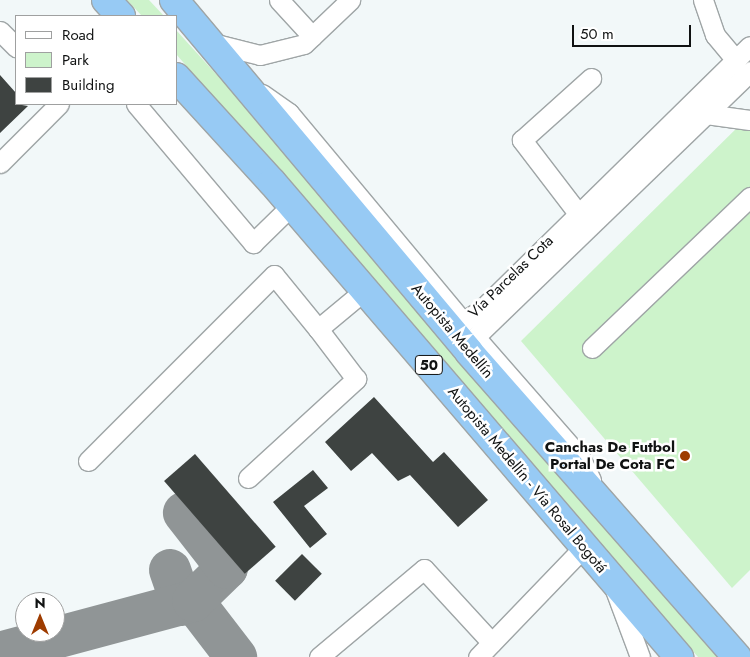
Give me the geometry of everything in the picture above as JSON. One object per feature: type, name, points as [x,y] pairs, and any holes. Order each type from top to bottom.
[{"type":"highway","points":[[106,0],[120,15]]},
{"type":"highway","name":"Autopista Medellín","points":[[174,0],[594,495],[737,657]]},
{"type":"highway","name":"Autopista Medellín - Vía Rosal Bogotá","points":[[178,79],[292,204],[679,657]]},
{"type":"street","points":[[279,0],[312,36]]},
{"type":"street","points":[[212,43],[260,55],[304,44],[350,0]]},
{"type":"street","points":[[703,0],[715,35],[743,65]]},
{"type":"street","points":[[0,32],[15,46]]},
{"type":"street","name":"Vía Parcelas Cota","points":[[594,495],[580,457],[476,337],[706,114],[743,65],[750,46]]},
{"type":"street","name":"Vía Parcelas Cota","points":[[244,82],[290,113],[463,322],[482,309],[578,212],[743,65]]},
{"type":"street","points":[[578,212],[522,140],[591,78]]},
{"type":"street","points":[[0,163],[58,105]]},
{"type":"street","points":[[137,105],[253,243],[292,204]]},
{"type":"street","points":[[706,114],[750,120]]},
{"type":"street","points":[[592,348],[750,197]]},
{"type":"street","points":[[88,461],[274,275],[356,379],[248,478]]},
{"type":"street","points":[[318,329],[365,290]]},
{"type":"street","points":[[463,322],[476,337]]},
{"type":"street","points":[[478,657],[584,548]]},
{"type":"street","points":[[319,657],[424,568],[492,643]]},
{"type":"street","points":[[611,579],[640,657]]},
{"type":"green space","points":[[127,0],[149,0],[163,15],[141,15]]},
{"type":"green space","points":[[178,32],[245,106],[718,657],[698,657],[178,56]]},
{"type":"green space","name":"Canchas De Futbol Portal De Cota FC","points":[[750,115],[750,570],[732,588],[521,341]]},
{"type":"building","points":[[0,75],[15,92],[15,105],[28,106],[0,133]]},
{"type":"building","points":[[374,397],[433,462],[444,452],[488,500],[458,527],[410,475],[398,481],[372,453],[351,471],[325,442]]},
{"type":"building","points":[[195,454],[276,547],[245,574],[164,481]]},
{"type":"building","points":[[313,470],[328,488],[304,506],[327,534],[310,548],[273,502]]},
{"type":"building","points":[[302,554],[322,574],[295,601],[275,581]]},
{"type":"taxiway","points":[[3,652],[193,601],[227,568],[184,513]]},
{"type":"taxiway","points":[[170,570],[182,605]]},
{"type":"taxiway","points":[[193,601],[236,657]]},
{"type":"place","name":"Canchas De Futbol Portal De Cota FC","points":[[685,456]]}]
